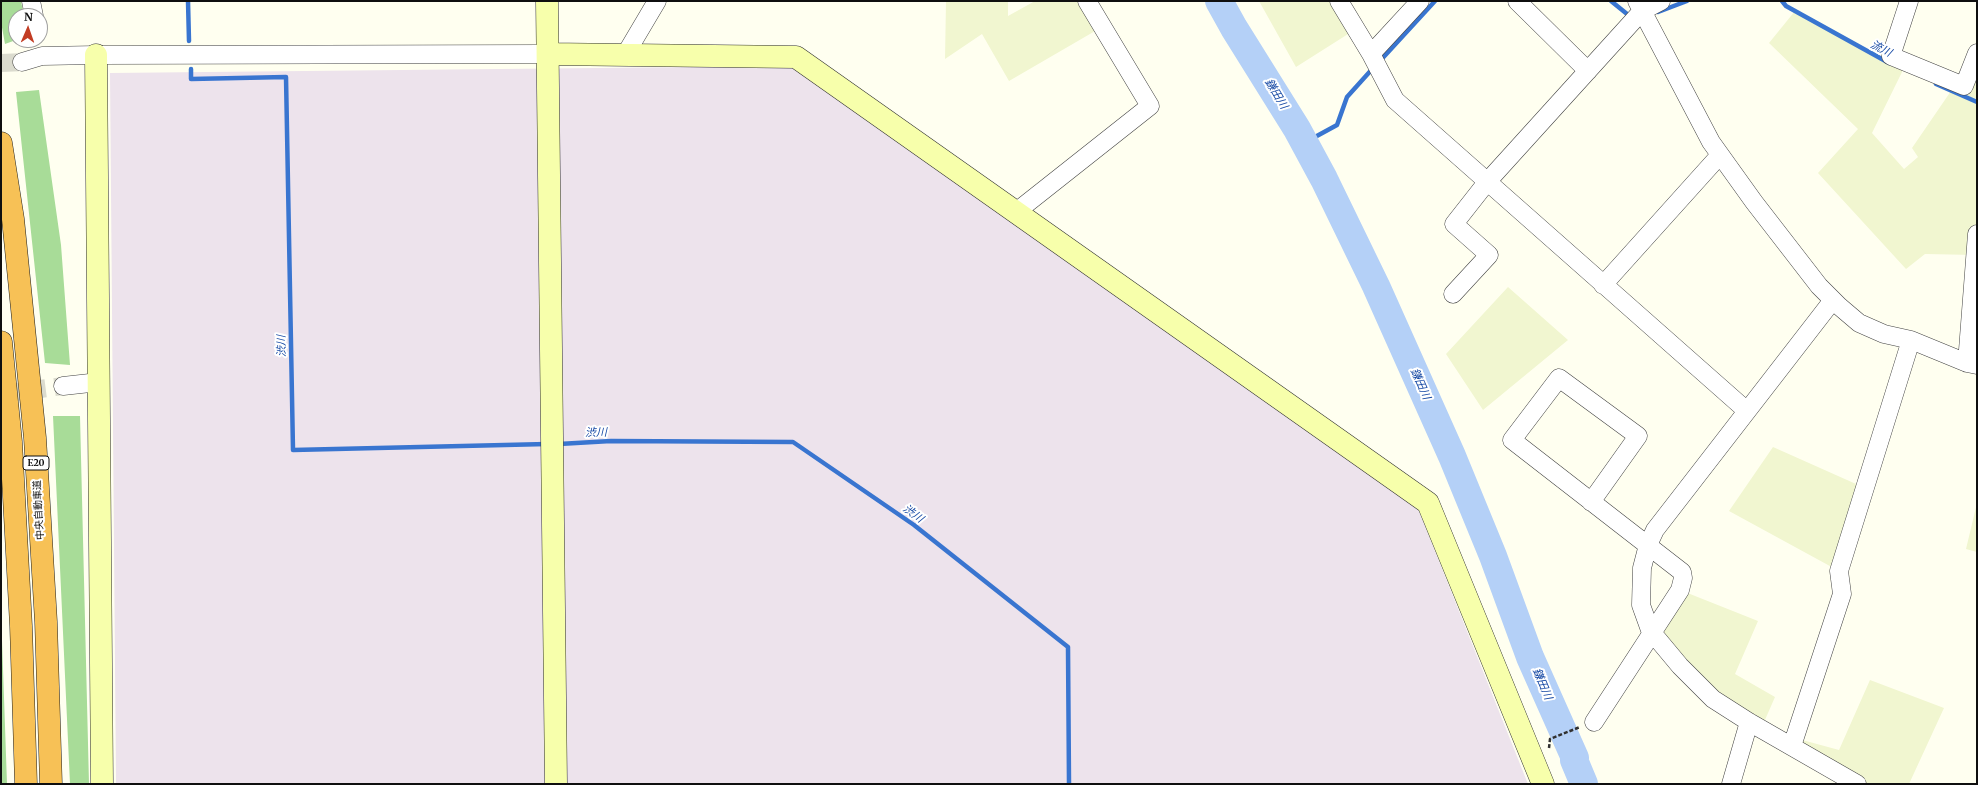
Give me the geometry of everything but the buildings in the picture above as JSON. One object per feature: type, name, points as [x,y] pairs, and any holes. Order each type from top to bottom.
[{"type":"highway","name":"中央自動車道","points":[[1,143],[13,219],[35,438],[46,622],[51,784]]},
{"type":"highway","name":"E20","points":[[1,342],[11,442],[21,610],[26,784]]},
{"type":"street","points":[[547,1],[556,784]]},
{"type":"street","points":[[625,55],[657,1]]},
{"type":"street","points":[[1016,212],[1150,106],[1087,1]]},
{"type":"street","points":[[1339,1],[1371,54],[1395,100],[1747,411]]},
{"type":"street","points":[[1371,54],[1420,1]]},
{"type":"street","points":[[1517,1],[1588,71]]},
{"type":"street","points":[[1453,294],[1489,255],[1454,224],[1487,182],[1588,71],[1639,6],[1662,1]]},
{"type":"street","points":[[1909,1],[1891,56],[1964,86],[1977,53]]},
{"type":"street","points":[[1639,6],[1707,136],[1720,155],[1754,202],[1819,286],[1859,323],[1884,334],[1911,340],[1972,364],[1977,234]]},
{"type":"street","points":[[22,62],[40,48],[96,55],[548,54],[796,57],[1428,503],[1543,784]]},
{"type":"street","points":[[96,55],[102,784]]},
{"type":"street","points":[[1604,285],[1720,155]]},
{"type":"street","points":[[1833,300],[1655,530],[1648,545],[1642,568],[1641,605],[1652,633],[1680,666],[1713,698],[1749,722],[1857,784]]},
{"type":"street","points":[[1792,746],[1842,594],[1839,571],[1911,340]]},
{"type":"street","points":[[1592,502],[1638,436],[1559,378],[1512,440],[1682,572],[1683,578],[1680,590],[1594,722]]},
{"type":"street","points":[[63,386],[99,382]]},
{"type":"street","points":[[1731,784],[1749,722]]},
{"type":"path","points":[[1550,739],[1594,722]]},
{"type":"shaded area","points":[[792,66],[1417,506],[1528,784],[116,784],[110,73]]},
{"type":"green space","points":[[1,1],[21,1],[22,8],[8,8],[8,43],[5,44],[1,22]]},
{"type":"green space","points":[[946,1],[1008,1],[1008,16],[1035,1],[1087,1],[1102,27],[1009,81],[982,34],[945,59]]},
{"type":"green space","points":[[1259,1],[1339,1],[1356,29],[1296,67]]},
{"type":"green space","points":[[1795,11],[1880,59],[1903,70],[1872,133],[1904,169],[1918,157],[1912,148],[1951,91],[1961,95],[1977,53],[1977,234],[1975,255],[1925,254],[1906,269],[1818,173],[1858,129],[1769,43]]},
{"type":"green space","points":[[39,90],[61,245],[70,365],[45,363],[16,92]]},
{"type":"green space","points":[[1508,287],[1568,340],[1483,410],[1446,354]]},
{"type":"green space","points":[[53,416],[80,416],[89,784],[70,784]]},
{"type":"green space","points":[[1773,447],[1865,488],[1839,571],[1729,511]]},
{"type":"green space","points":[[1977,503],[1977,552],[1966,549]]},
{"type":"green space","points":[[1680,590],[1758,621],[1735,674],[1775,697],[1761,729],[1713,699],[1652,633]]},
{"type":"green space","points":[[1,626],[2,640],[7,784],[1,784]]},
{"type":"green space","points":[[1870,680],[1944,708],[1909,784],[1857,784],[1795,738],[1839,750]]},
{"type":"waterway","points":[[188,1],[189,41]]},
{"type":"waterway","name":"鎌田川","points":[[1219,1],[1234,28],[1297,129],[1324,179],[1376,286],[1452,456],[1493,556],[1530,657],[1575,758],[1574,760],[1584,784]]},
{"type":"waterway","points":[[1379,62],[1435,1]]},
{"type":"waterway","name":"流川","points":[[1611,1],[1632,18]]},
{"type":"waterway","name":"流川","points":[[1658,12],[1687,1]]},
{"type":"waterway","name":"流川","points":[[1782,1],[1786,6],[1889,63]]},
{"type":"waterway","points":[[1304,143],[1337,125],[1347,97],[1374,67]]},
{"type":"waterway","name":"渋川","points":[[191,69],[191,79],[286,77],[293,450],[547,444]]},
{"type":"waterway","name":"流川","points":[[1936,84],[1977,102]]},
{"type":"waterway","name":"渋川","points":[[559,444],[611,441],[793,442],[914,525],[1068,647],[1069,784]]},
{"type":"tunnel","points":[[1,63],[22,62]]},
{"type":"tunnel","points":[[1,394],[63,386]]}]
